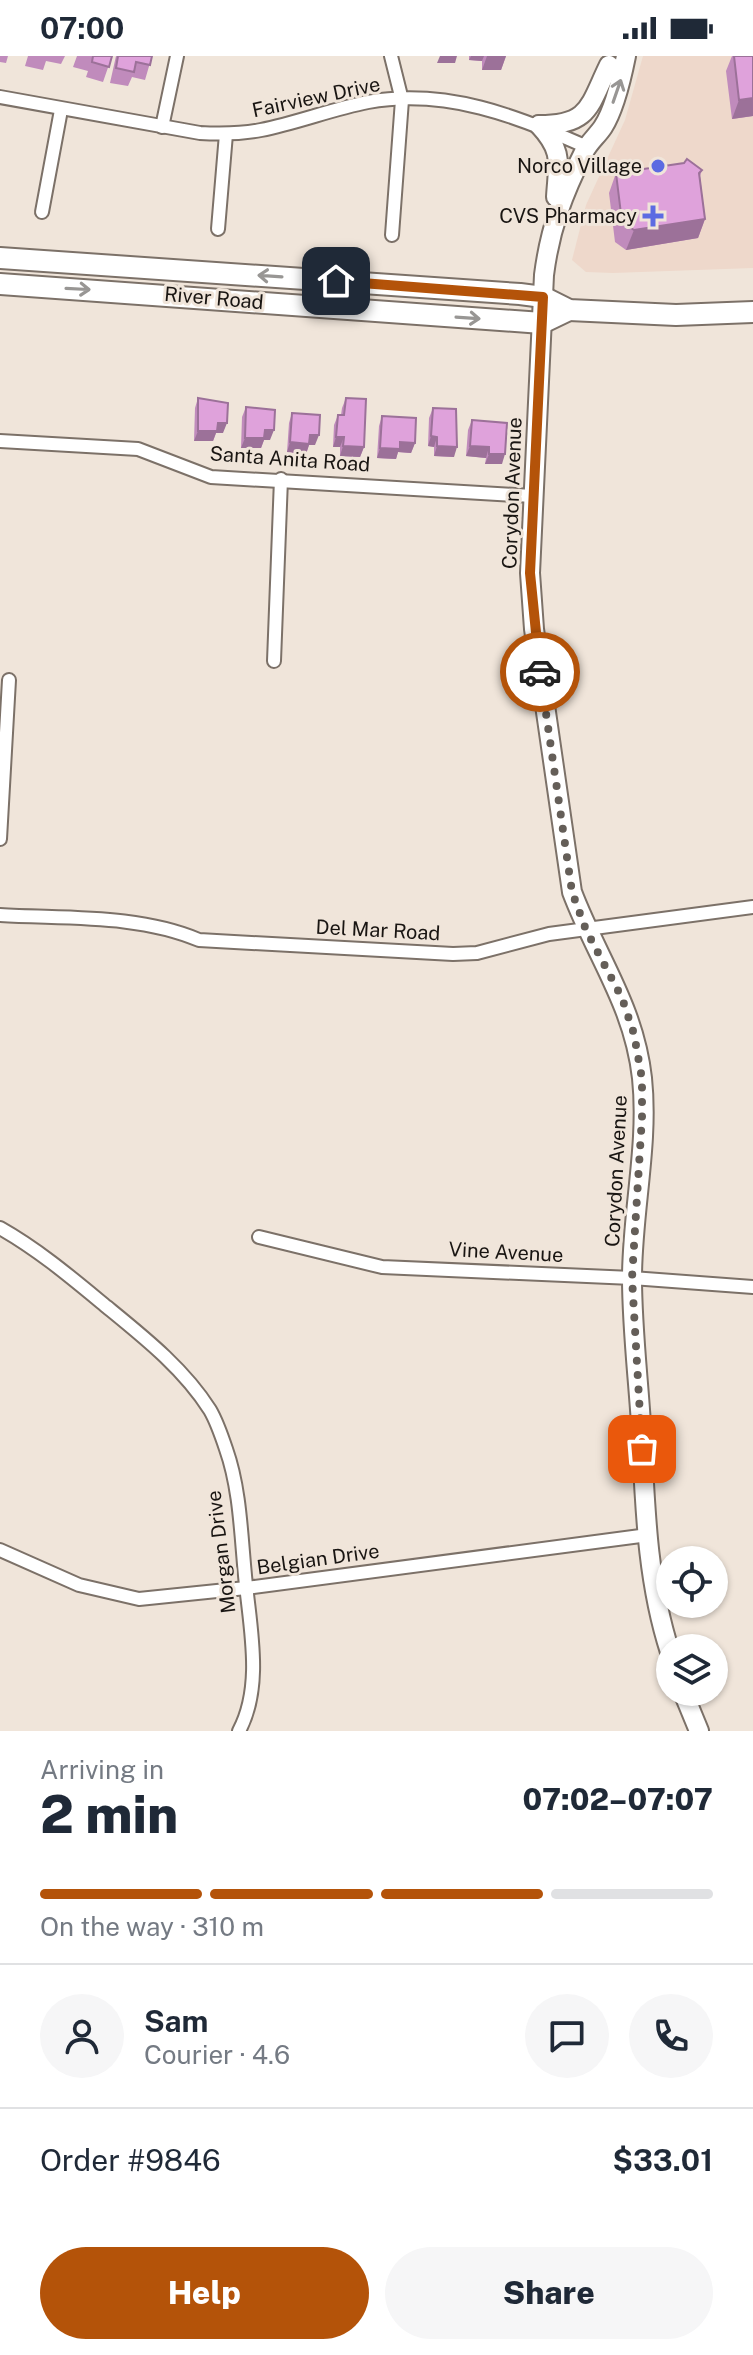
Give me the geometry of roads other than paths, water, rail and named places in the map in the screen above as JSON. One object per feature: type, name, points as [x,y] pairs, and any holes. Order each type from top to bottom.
[{"type":"main road","points":[[555,215],[587,147],[605,125],[626,56]]},
{"type":"main road","points":[[587,147],[590,120],[609,60]]},
{"type":"main road","points":[[539,125],[569,124],[578,120],[591,101],[609,60]]},
{"type":"main road","points":[[539,125],[553,140],[559,157],[555,215]]},
{"type":"main road","name":"Corydon Avenue","points":[[555,215],[548,245],[543,297],[532,496],[530,573],[534,629],[572,892],[586,930],[622,998],[634,1034],[642,1079],[632,1278],[648,1535],[653,1585],[665,1634]]},
{"type":"main road","name":"River Road","points":[[0,258],[543,297],[569,310],[676,315],[753,312]]},
{"type":"main road","name":"River Road","points":[[0,284],[542,323],[569,310]]},
{"type":"main road","points":[[689,1706],[699,1731]]},
{"type":"street","points":[[162,127],[177,56]]},
{"type":"street","points":[[391,56],[402,100],[392,235]]},
{"type":"street","name":"Fairview Drive","points":[[0,97],[162,127],[226,134],[258,131],[371,102],[430,99],[494,110],[539,125],[587,147]]},
{"type":"street","points":[[42,212],[61,110]]},
{"type":"street","points":[[218,229],[226,134]]},
{"type":"street","name":"Santa Anita Road","points":[[0,441],[138,449],[211,477],[532,496]]},
{"type":"street","points":[[274,661],[281,479]]},
{"type":"street","points":[[0,839],[9,680]]},
{"type":"street","name":"Del Mar Road","points":[[0,915],[131,923],[175,929],[199,940],[453,954],[477,953],[549,934],[753,907]]},
{"type":"street","name":"Morgan Drive","points":[[0,1228],[58,1267],[155,1346],[187,1380],[211,1412],[227,1452],[235,1491],[252,1647],[252,1687],[245,1720],[239,1731]]},
{"type":"street","name":"Vine Avenue","points":[[259,1237],[382,1267],[632,1278],[753,1287]]},
{"type":"street","name":"Belgian Drive","points":[[0,1550],[79,1585],[139,1599],[246,1588],[648,1535]]},
{"type":"place","name":"Norco Village","points":[[658,166]]},
{"type":"place","name":"CVS Pharmacy","points":[[653,216]]}]
